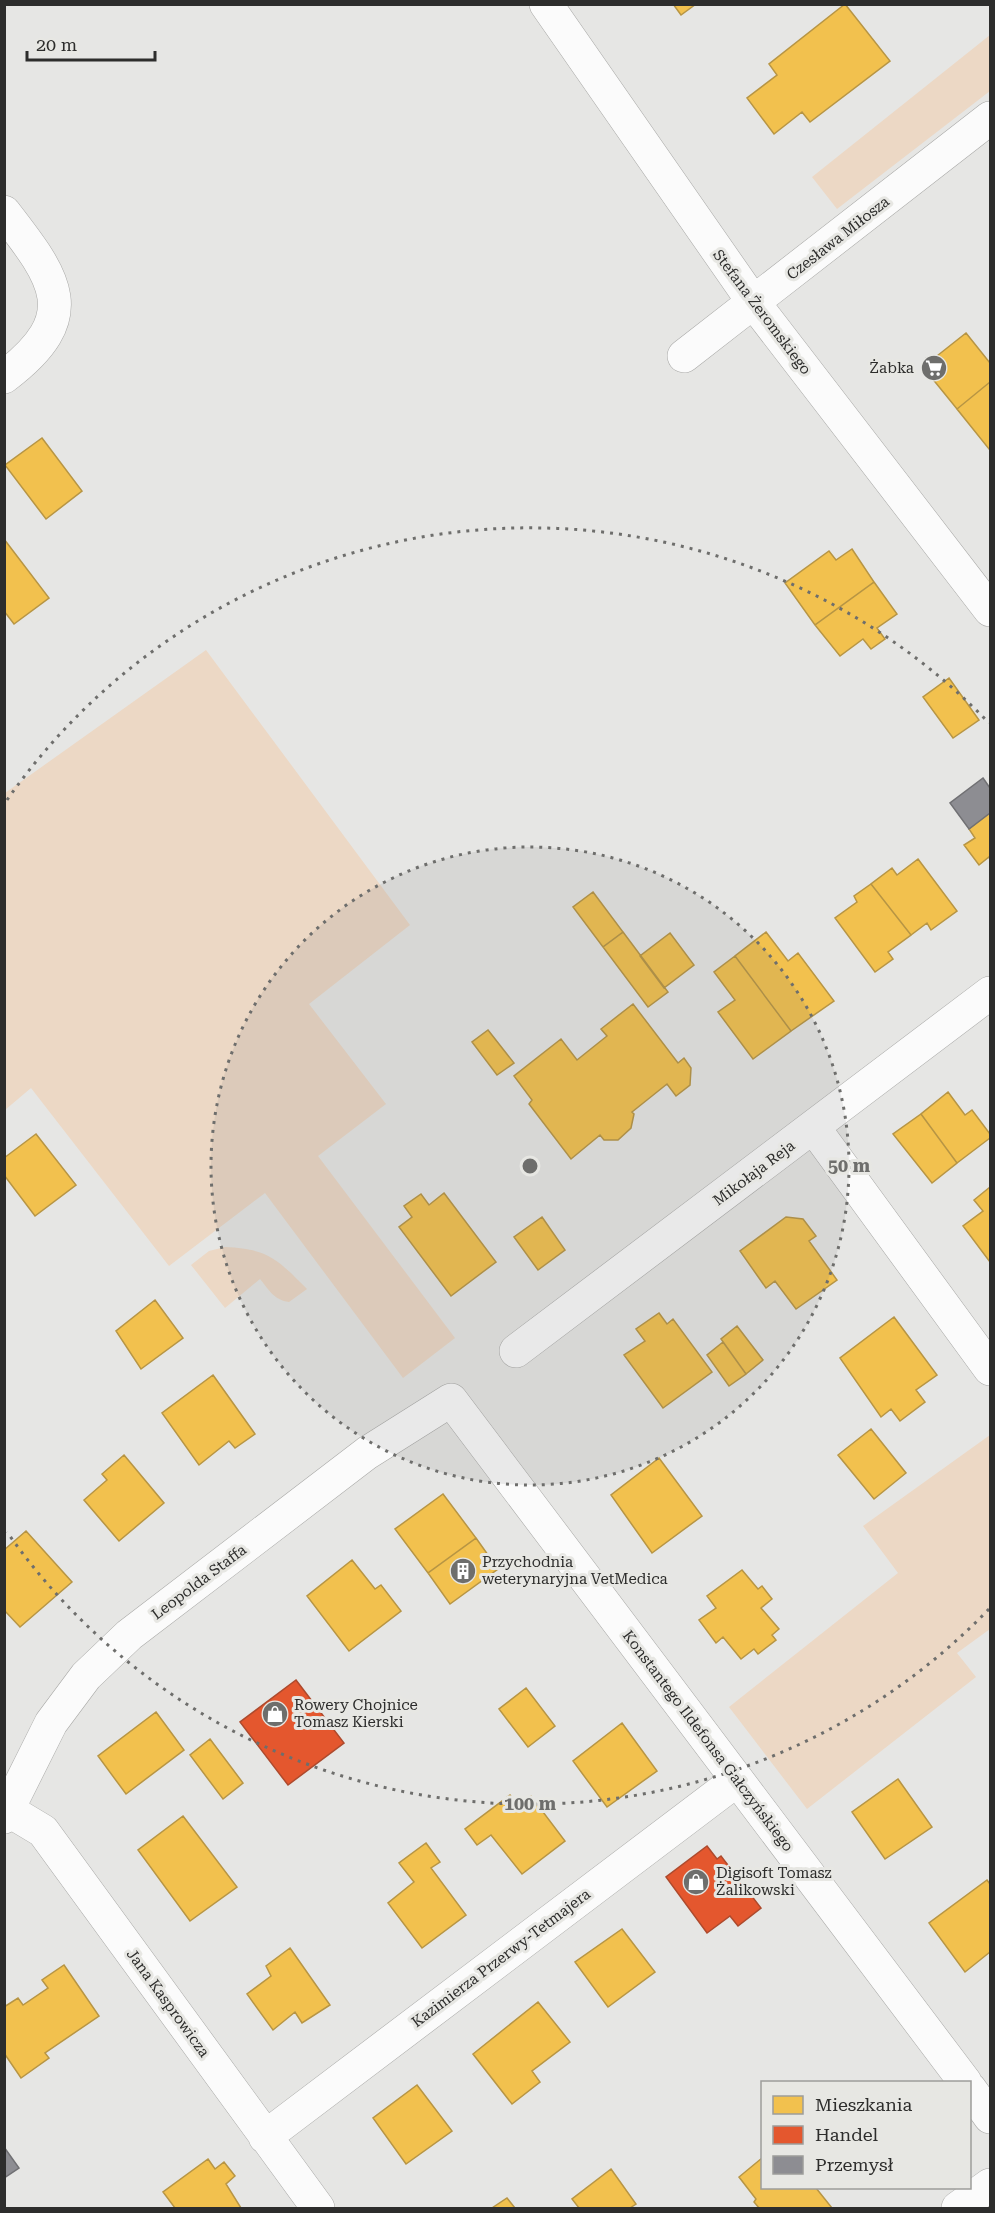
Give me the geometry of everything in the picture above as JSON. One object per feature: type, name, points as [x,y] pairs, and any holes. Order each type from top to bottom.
[{"type":"street","name":"Stefana Żeromskiego","points":[[546,4],[754,303],[990,610]]},
{"type":"street","name":"Czesława Miłosza","points":[[684,356],[990,118]]},
{"type":"street","points":[[4,212],[37,256],[57,302],[52,320],[34,352],[4,377]]},
{"type":"street","name":"Mikołaja Reja","points":[[516,1351],[990,993]]},
{"type":"street","points":[[814,1128],[990,1369]]},
{"type":"street","name":"Konstantego Ildefonsa Gałczyńskiego","points":[[451,1400],[964,2081]]},
{"type":"street","name":"Leopolda Staffa","points":[[6,1814],[51,1723],[86,1676],[129,1635],[368,1453],[451,1400]]},
{"type":"street","name":"Kazimierza Przerwy-Tetmajera","points":[[265,2137],[737,1780]]},
{"type":"street","name":"Jana Kasprowicza","points":[[6,1814],[43,1831],[318,2208]]},
{"type":"street","points":[[971,2092],[990,2117]]},
{"type":"street","points":[[958,2208],[990,2185]]},
{"type":"shaded area","points":[[990,35],[990,91],[837,209],[812,177]]},
{"type":"shaded area","points":[[206,650],[410,925],[309,1004],[386,1104],[318,1156],[455,1338],[403,1378],[265,1193],[169,1266],[31,1088],[5,1110],[5,793]]},
{"type":"shaded area","points":[[225,1247],[262,1253],[288,1270],[307,1289],[289,1302],[284,1301],[269,1291],[260,1279],[225,1308],[191,1265],[209,1251]]},
{"type":"shaded area","points":[[990,1435],[990,1629],[957,1653],[976,1677],[807,1809],[729,1707],[898,1573],[863,1526]]},
{"type":"building: Mieszkania","points":[[673,4],[696,4],[681,15]]},
{"type":"building: Mieszkania","points":[[845,4],[890,61],[810,122],[802,112],[774,134],[747,98],[777,75],[769,64]]},
{"type":"building: Mieszkania","points":[[966,333],[990,363],[990,382],[957,409],[923,367]]},
{"type":"building: Mieszkania","points":[[990,382],[990,448],[989,449],[957,409]]},
{"type":"building: Mieszkania","points":[[42,438],[82,491],[46,519],[5,465]]},
{"type":"building: Mieszkania","points":[[4,539],[49,598],[14,624],[4,611]]},
{"type":"building: Mieszkania","points":[[852,549],[874,582],[815,625],[785,583],[829,551],[836,560]]},
{"type":"building: Mieszkania","points":[[874,582],[897,614],[877,628],[885,639],[871,649],[863,639],[840,656],[815,625]]},
{"type":"building: Mieszkania","points":[[949,678],[979,720],[953,738],[923,697]]},
{"type":"building: Mieszkania","points":[[990,813],[990,859],[989,857],[979,865],[964,845],[975,838],[969,829]]},
{"type":"building: Mieszkania","points":[[918,859],[957,911],[931,930],[927,923],[911,935],[871,884],[892,868],[897,875]]},
{"type":"building: Mieszkania","points":[[871,884],[911,935],[888,952],[893,959],[875,972],[835,918],[857,902],[854,896]]},
{"type":"building: Mieszkania","points":[[593,892],[623,932],[603,947],[573,907]]},
{"type":"building: Mieszkania","points":[[623,932],[668,992],[648,1007],[603,947]]},
{"type":"building: Mieszkania","points":[[766,932],[788,961],[798,953],[834,1001],[791,1031],[735,956]]},
{"type":"building: Mieszkania","points":[[670,933],[694,965],[664,988],[640,956]]},
{"type":"building: Mieszkania","points":[[735,956],[791,1031],[753,1059],[718,1012],[735,1000],[714,972]]},
{"type":"building: Mieszkania","points":[[633,1004],[678,1063],[684,1058],[691,1068],[690,1085],[676,1096],[667,1084],[632,1112],[634,1114],[631,1128],[618,1140],[604,1140],[600,1135],[571,1159],[529,1104],[532,1100],[514,1076],[561,1039],[577,1060],[607,1036],[601,1029]]},
{"type":"building: Mieszkania","points":[[488,1030],[514,1063],[497,1075],[472,1042]]},
{"type":"building: Mieszkania","points":[[948,1092],[965,1115],[972,1110],[990,1134],[990,1138],[957,1163],[921,1114]]},
{"type":"building: Mieszkania","points":[[921,1114],[957,1163],[932,1183],[893,1134]]},
{"type":"building: Mieszkania","points":[[36,1134],[76,1185],[35,1216],[4,1175],[4,1158]]},
{"type":"building: Mieszkania","points":[[990,1187],[990,1262],[963,1226],[983,1211],[974,1200]]},
{"type":"building: Mieszkania","points":[[444,1193],[496,1262],[451,1296],[399,1227],[412,1217],[404,1206],[421,1194],[429,1205]]},
{"type":"building: Mieszkania","points":[[542,1217],[565,1250],[538,1270],[514,1237]]},
{"type":"building: Mieszkania","points":[[786,1217],[803,1219],[816,1236],[809,1241],[837,1280],[796,1309],[775,1281],[766,1288],[740,1251]]},
{"type":"building: Mieszkania","points":[[155,1300],[183,1338],[141,1369],[116,1331]]},
{"type":"building: Mieszkania","points":[[659,1313],[667,1324],[673,1319],[712,1372],[663,1408],[624,1355],[645,1341],[636,1329]]},
{"type":"building: Mieszkania","points":[[894,1317],[937,1375],[916,1390],[925,1402],[900,1421],[891,1409],[881,1417],[840,1358]]},
{"type":"building: Mieszkania","points":[[737,1326],[763,1360],[746,1374],[721,1339]]},
{"type":"building: Mieszkania","points":[[723,1342],[746,1374],[729,1386],[707,1355]]},
{"type":"building: Mieszkania","points":[[213,1375],[255,1434],[235,1448],[229,1441],[199,1465],[162,1413]]},
{"type":"building: Mieszkania","points":[[871,1429],[906,1473],[874,1499],[838,1455]]},
{"type":"building: Mieszkania","points":[[124,1455],[164,1503],[119,1541],[84,1500],[107,1480],[102,1474]]},
{"type":"building: Mieszkania","points":[[659,1458],[702,1516],[652,1553],[611,1495]]},
{"type":"building: Mieszkania","points":[[443,1494],[476,1538],[428,1573],[395,1529]]},
{"type":"building: Mieszkania","points":[[26,1531],[72,1582],[20,1627],[4,1610],[4,1550]]},
{"type":"building: Mieszkania","name":"Przychodnia weterynaryjna VetMedica","points":[[476,1538],[498,1569],[450,1604],[428,1573]]},
{"type":"building: Mieszkania","points":[[352,1560],[375,1589],[381,1585],[401,1611],[349,1651],[307,1596]]},
{"type":"building: Mieszkania","points":[[742,1570],[758,1589],[762,1586],[772,1599],[761,1608],[779,1629],[772,1635],[776,1640],[758,1654],[754,1649],[741,1659],[723,1637],[716,1643],[699,1620],[716,1608],[707,1596]]},
{"type":"building: Mieszkania","points":[[526,1688],[555,1726],[528,1747],[499,1709]]},
{"type":"building: Mieszkania","points":[[156,1712],[184,1750],[126,1794],[98,1756]]},
{"type":"building: Mieszkania","points":[[622,1723],[657,1771],[607,1807],[573,1761]]},
{"type":"building: Mieszkania","points":[[210,1739],[243,1783],[223,1799],[190,1755]]},
{"type":"building: Mieszkania","points":[[898,1779],[932,1827],[885,1859],[852,1812]]},
{"type":"building: Mieszkania","points":[[510,1795],[518,1806],[531,1796],[565,1841],[522,1874],[491,1835],[477,1845],[465,1829]]},
{"type":"building: Mieszkania","points":[[183,1816],[237,1887],[190,1921],[138,1850]]},
{"type":"building: Mieszkania","points":[[426,1843],[440,1862],[431,1868],[466,1915],[422,1948],[388,1903],[414,1882],[399,1863]]},
{"type":"building: Mieszkania","points":[[987,1880],[990,1884],[990,1952],[965,1972],[929,1923]]},
{"type":"building: Mieszkania","points":[[622,1929],[655,1972],[608,2007],[575,1962]]},
{"type":"building: Mieszkania","points":[[290,1948],[330,2005],[302,2023],[295,2012],[273,2030],[247,1994],[271,1976],[266,1966]]},
{"type":"building: Mieszkania","points":[[64,1965],[99,2016],[45,2053],[49,2058],[21,2078],[4,2053],[4,2007],[18,1998],[23,2005],[48,1988],[42,1980]]},
{"type":"building: Mieszkania","points":[[538,2002],[570,2042],[532,2071],[540,2082],[512,2104],[473,2054]]},
{"type":"building: Mieszkania","points":[[417,2085],[452,2131],[406,2164],[373,2118]]},
{"type":"building: Mieszkania","points":[[208,2159],[215,2169],[224,2162],[235,2176],[226,2184],[241,2208],[175,2208],[163,2192]]},
{"type":"building: Mieszkania","points":[[761,2159],[761,2189],[817,2189],[832,2208],[759,2208],[754,2202],[756,2199],[739,2177]]},
{"type":"building: Mieszkania","points":[[611,2169],[636,2204],[630,2208],[579,2208],[572,2199]]},
{"type":"building: Mieszkania","points":[[507,2198],[515,2208],[492,2208]]},
{"type":"building: Handel","points":[[296,1680],[344,1743],[288,1785],[240,1722]]},
{"type":"building: Handel","points":[[707,1846],[717,1859],[721,1856],[761,1908],[738,1926],[730,1916],[707,1933],[666,1877]]},
{"type":"building: Przemysł","points":[[983,778],[990,788],[990,813],[969,829],[950,803]]},
{"type":"building: Przemysł","points":[[4,2147],[19,2168],[4,2178]]},
{"type":"place","name":"Żabka","points":[[934,368]]},
{"type":"place","name":"Przychodnia weterynaryjna VetMedica","points":[[463,1571]]},
{"type":"place","name":"Rowery Chojnice Tomasz Kierski","points":[[275,1714]]},
{"type":"place","name":"Digisoft Tomasz Żalikowski","points":[[696,1882]]}]
